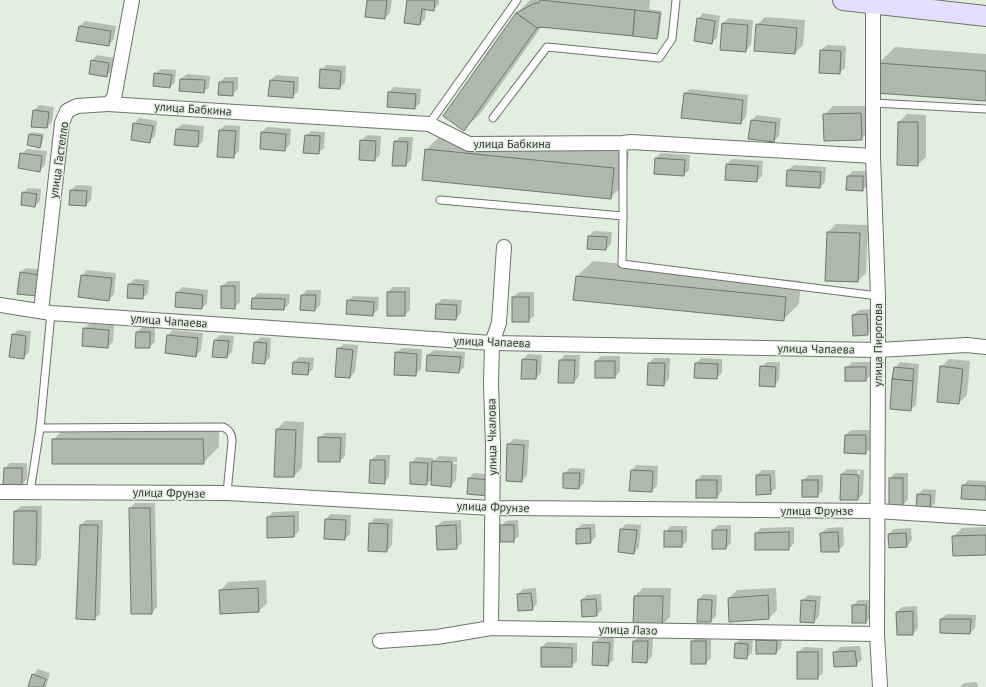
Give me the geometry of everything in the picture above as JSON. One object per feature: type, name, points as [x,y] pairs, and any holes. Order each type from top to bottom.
[{"type":"street","points":[[108,104],[114,98],[132,0]]},
{"type":"street","points":[[843,0],[873,2],[986,16]]},
{"type":"street","name":"улица Пирогова","points":[[873,2],[872,103],[878,296],[877,634],[880,687]]},
{"type":"street","name":"улица Бабкина","points":[[108,104],[429,124],[469,144],[631,142],[873,156]]},
{"type":"street","name":"улица Гастелло","points":[[46,312],[62,123],[67,111],[77,106],[108,104]]},
{"type":"street","name":"улица Чкалова","points":[[492,628],[492,343],[499,323],[504,247]]},
{"type":"street","name":"улица Чапаева","points":[[0,305],[46,312],[492,343],[878,350],[967,345],[986,346]]},
{"type":"street","name":"улица Фрунзе","points":[[0,492],[227,494],[492,508],[877,511],[986,518]]},
{"type":"street","name":"улица Лазо","points":[[380,641],[437,637],[492,628],[877,634]]},
{"type":"lane","points":[[429,124],[517,0]]},
{"type":"lane","points":[[493,118],[547,46],[659,58],[672,39],[676,0]]},
{"type":"lane","points":[[872,103],[986,108]]},
{"type":"lane","points":[[623,143],[622,264],[878,296]]},
{"type":"lane","points":[[440,200],[623,216]]},
{"type":"lane","points":[[30,492],[40,428],[46,312]]},
{"type":"lane","points":[[40,428],[223,427],[228,429],[232,434],[227,494]]},
{"type":"building","points":[[367,0],[387,0],[385,19],[365,17]]},
{"type":"building","points":[[407,0],[435,0],[434,11],[422,9],[420,25],[404,23]]},
{"type":"building","points":[[540,0],[635,10],[633,36],[540,27],[537,28],[516,13],[535,3],[539,3]]},
{"type":"building","points":[[635,10],[660,13],[657,39],[633,36]]},
{"type":"building","points":[[516,13],[537,28],[464,131],[443,116]]},
{"type":"building","points":[[697,18],[715,21],[712,44],[694,41]]},
{"type":"building","points":[[722,23],[748,25],[746,52],[720,50]]},
{"type":"building","points":[[756,24],[797,28],[795,54],[754,51]]},
{"type":"building","points":[[79,26],[111,31],[109,46],[76,41]]},
{"type":"building","points":[[820,50],[841,51],[840,74],[819,73]]},
{"type":"building","points":[[91,60],[109,63],[107,77],[89,74]]},
{"type":"building","points":[[878,63],[986,71],[986,101],[876,93]]},
{"type":"building","points":[[320,69],[341,71],[340,89],[319,88]]},
{"type":"building","points":[[154,73],[172,75],[170,88],[153,86]]},
{"type":"building","points":[[180,79],[205,80],[204,93],[179,91]]},
{"type":"building","points":[[270,80],[294,82],[293,98],[268,96]]},
{"type":"building","points":[[219,82],[233,82],[233,96],[218,95]]},
{"type":"building","points":[[388,92],[416,94],[415,109],[387,107]]},
{"type":"building","points":[[684,93],[743,100],[741,124],[681,118]]},
{"type":"building","points":[[33,110],[49,112],[47,128],[31,127]]},
{"type":"building","points":[[861,113],[862,140],[824,141],[823,114]]},
{"type":"building","points":[[751,120],[776,123],[774,142],[748,139]]},
{"type":"building","points":[[898,122],[918,122],[918,166],[897,165]]},
{"type":"building","points":[[133,123],[153,126],[150,143],[131,140]]},
{"type":"building","points":[[176,129],[199,131],[198,147],[174,145]]},
{"type":"building","points":[[219,130],[236,131],[234,158],[217,157]]},
{"type":"building","points":[[261,132],[286,134],[285,151],[260,149]]},
{"type":"building","points":[[29,134],[42,136],[40,148],[27,145]]},
{"type":"building","points":[[305,135],[320,136],[319,154],[303,153]]},
{"type":"building","points":[[360,140],[376,141],[375,161],[359,160]]},
{"type":"building","points":[[394,141],[408,142],[406,166],[392,166]]},
{"type":"building","points":[[425,149],[614,168],[611,199],[422,180]]},
{"type":"building","points":[[20,153],[42,156],[40,172],[18,168]]},
{"type":"building","points":[[655,158],[685,160],[684,176],[654,174]]},
{"type":"building","points":[[726,164],[758,166],[757,182],[725,180]]},
{"type":"building","points":[[787,170],[821,172],[820,188],[786,186]]},
{"type":"building","points":[[847,176],[863,176],[863,191],[846,190]]},
{"type":"building","points":[[70,190],[87,191],[86,206],[69,205]]},
{"type":"building","points":[[22,192],[37,194],[35,207],[21,205]]},
{"type":"building","points":[[827,232],[860,233],[858,282],[825,281]]},
{"type":"building","points":[[588,236],[607,237],[606,250],[587,249]]},
{"type":"building","points":[[20,272],[39,275],[37,296],[17,294]]},
{"type":"building","points":[[81,275],[112,278],[109,301],[78,297]]},
{"type":"building","points":[[576,276],[786,297],[784,321],[573,300]]},
{"type":"building","points":[[128,284],[144,285],[143,299],[127,298]]},
{"type":"building","points":[[221,286],[235,286],[235,309],[221,308]]},
{"type":"building","points":[[176,292],[203,295],[202,309],[175,307]]},
{"type":"building","points":[[387,292],[405,292],[405,316],[387,316]]},
{"type":"building","points":[[301,295],[316,295],[315,311],[300,310]]},
{"type":"building","points":[[512,297],[529,297],[529,322],[512,322]]},
{"type":"building","points":[[252,298],[285,299],[284,310],[251,309]]},
{"type":"building","points":[[347,300],[374,302],[373,316],[346,314]]},
{"type":"building","points":[[436,304],[457,305],[456,320],[435,319]]},
{"type":"building","points":[[867,314],[868,335],[853,336],[852,315]]},
{"type":"building","points":[[83,328],[109,330],[108,348],[82,346]]},
{"type":"building","points":[[136,332],[150,332],[150,348],[135,348]]},
{"type":"building","points":[[12,334],[26,336],[24,359],[9,357]]},
{"type":"building","points":[[167,335],[198,338],[196,357],[165,353]]},
{"type":"building","points":[[214,340],[229,341],[227,358],[212,357]]},
{"type":"building","points":[[254,342],[267,343],[265,364],[252,363]]},
{"type":"building","points":[[337,348],[353,350],[350,378],[335,377]]},
{"type":"building","points":[[395,352],[417,354],[416,376],[394,375]]},
{"type":"building","points":[[427,355],[461,357],[459,373],[426,371]]},
{"type":"building","points":[[522,359],[537,360],[536,379],[521,379]]},
{"type":"building","points":[[559,360],[575,360],[574,383],[558,383]]},
{"type":"building","points":[[595,361],[615,361],[615,378],[595,378]]},
{"type":"building","points":[[293,362],[309,363],[308,375],[292,374]]},
{"type":"building","points":[[648,363],[665,363],[664,386],[647,385]]},
{"type":"building","points":[[695,363],[718,364],[717,379],[694,378]]},
{"type":"building","points":[[760,366],[776,367],[775,387],[759,386]]},
{"type":"building","points":[[940,366],[963,369],[959,404],[937,402]]},
{"type":"building","points":[[845,367],[866,367],[866,381],[845,381]]},
{"type":"building","points":[[894,367],[914,369],[913,381],[892,379]]},
{"type":"building","points":[[892,379],[913,381],[911,411],[890,409]]},
{"type":"building","points":[[276,429],[296,430],[294,477],[274,477]]},
{"type":"building","points":[[845,435],[866,435],[866,454],[844,453]]},
{"type":"building","points":[[318,437],[341,438],[340,462],[318,462]]},
{"type":"building","points":[[52,439],[203,439],[204,464],[52,464]]},
{"type":"building","points":[[507,444],[524,445],[522,482],[506,481]]},
{"type":"building","points":[[370,460],[385,460],[385,484],[369,483]]},
{"type":"building","points":[[432,461],[452,462],[451,487],[431,485]]},
{"type":"building","points":[[410,462],[428,463],[427,485],[410,484]]},
{"type":"building","points":[[4,468],[22,468],[22,485],[3,485]]},
{"type":"building","points":[[631,470],[653,471],[652,492],[629,491]]},
{"type":"building","points":[[563,473],[580,473],[579,489],[563,488]]},
{"type":"building","points":[[841,474],[859,475],[858,500],[840,500]]},
{"type":"building","points":[[756,475],[770,475],[771,494],[756,495]]},
{"type":"building","points":[[468,478],[489,480],[488,496],[467,494]]},
{"type":"building","points":[[889,478],[903,478],[903,506],[889,506]]},
{"type":"building","points":[[696,480],[717,480],[717,498],[696,498]]},
{"type":"building","points":[[802,480],[818,480],[818,497],[802,497]]},
{"type":"building","points":[[962,485],[986,486],[986,500],[961,499]]},
{"type":"building","points":[[917,494],[931,495],[930,509],[916,509]]},
{"type":"building","points":[[129,508],[150,508],[152,614],[131,614]]},
{"type":"building","points":[[14,511],[37,511],[36,565],[13,564]]},
{"type":"building","points":[[294,516],[294,537],[267,538],[267,517]]},
{"type":"building","points":[[325,519],[346,520],[345,540],[324,539]]},
{"type":"building","points":[[369,523],[388,524],[387,552],[368,551]]},
{"type":"building","points":[[80,525],[98,525],[95,620],[76,619]]},
{"type":"building","points":[[456,525],[457,549],[437,550],[436,526]]},
{"type":"building","points":[[500,525],[514,525],[514,542],[500,542]]},
{"type":"building","points":[[590,528],[591,543],[576,544],[576,529]]},
{"type":"building","points":[[620,529],[637,530],[634,554],[618,552]]},
{"type":"building","points":[[712,530],[727,530],[726,549],[712,549]]},
{"type":"building","points":[[664,531],[682,531],[682,547],[664,547]]},
{"type":"building","points":[[789,532],[789,550],[755,550],[755,533]]},
{"type":"building","points":[[838,532],[839,552],[821,552],[820,533]]},
{"type":"building","points":[[906,533],[907,547],[889,548],[888,534]]},
{"type":"building","points":[[986,535],[986,555],[953,556],[952,536]]},
{"type":"building","points":[[258,588],[259,612],[220,614],[219,590]]},
{"type":"building","points":[[531,593],[533,610],[518,611],[517,594]]},
{"type":"building","points":[[768,595],[769,619],[729,622],[728,598]]},
{"type":"building","points":[[634,596],[663,596],[662,626],[633,626]]},
{"type":"building","points":[[596,599],[597,616],[582,617],[581,600]]},
{"type":"building","points":[[698,599],[712,600],[711,622],[697,622]]},
{"type":"building","points":[[801,600],[816,601],[814,623],[800,622]]},
{"type":"building","points":[[852,605],[866,605],[866,623],[852,623]]},
{"type":"building","points":[[913,611],[913,635],[897,635],[896,612]]},
{"type":"building","points":[[940,619],[971,619],[970,634],[940,633]]},
{"type":"building","points":[[756,640],[777,641],[776,654],[756,654]]},
{"type":"building","points":[[633,641],[648,641],[647,663],[632,662]]},
{"type":"building","points":[[691,641],[706,641],[706,664],[691,664]]},
{"type":"building","points":[[593,642],[610,643],[608,666],[592,665]]},
{"type":"building","points":[[735,643],[748,644],[747,659],[734,658]]},
{"type":"building","points":[[541,647],[572,648],[572,667],[541,667]]},
{"type":"building","points":[[855,651],[857,666],[834,667],[833,652]]},
{"type":"building","points":[[797,652],[818,652],[818,679],[797,679]]},
{"type":"building","points":[[32,674],[46,679],[43,687],[28,687]]}]
